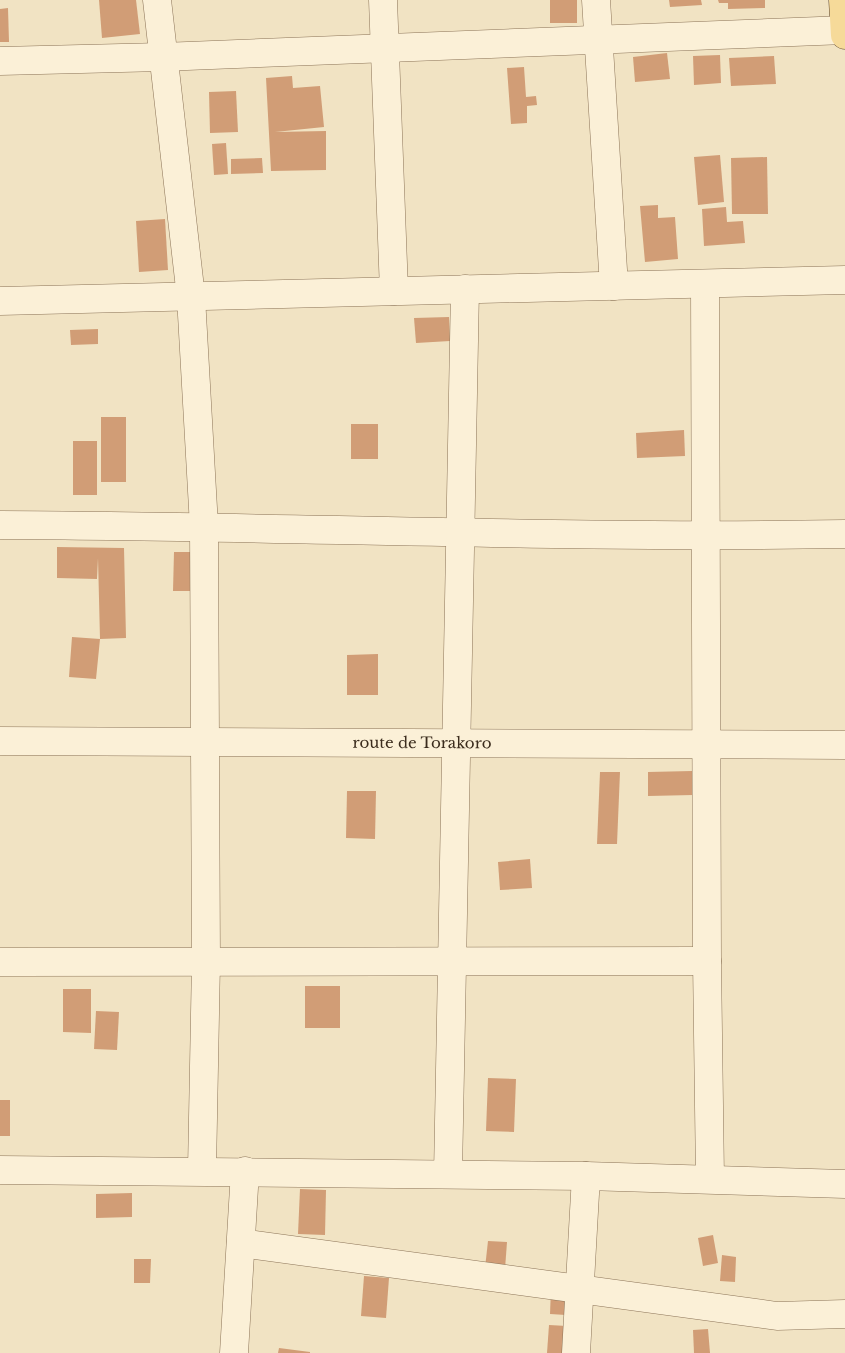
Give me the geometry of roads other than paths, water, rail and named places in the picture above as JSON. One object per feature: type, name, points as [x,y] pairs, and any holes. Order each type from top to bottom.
[{"type":"main road","points":[[843,0],[845,35]]},
{"type":"street","points":[[158,0],[162,57],[191,297],[204,526],[206,962],[202,1170]]},
{"type":"street","points":[[383,0],[394,291]]},
{"type":"street","points":[[596,0],[614,286]]},
{"type":"street","points":[[0,61],[162,57],[845,30]]},
{"type":"street","points":[[0,301],[845,280]]},
{"type":"street","points":[[705,284],[708,744],[707,961],[710,1178]]},
{"type":"street","points":[[448,1174],[465,289]]},
{"type":"street","points":[[0,525],[204,526],[707,536],[845,534]]},
{"type":"street","name":"route de Torakoro","points":[[0,741],[845,745]]},
{"type":"street","points":[[0,962],[707,961]]},
{"type":"street","points":[[0,1170],[202,1170],[710,1178],[845,1184]]},
{"type":"street","points":[[234,1353],[245,1171]]},
{"type":"street","points":[[576,1353],[586,1176]]},
{"type":"street","points":[[241,1244],[777,1316],[845,1314]]}]
